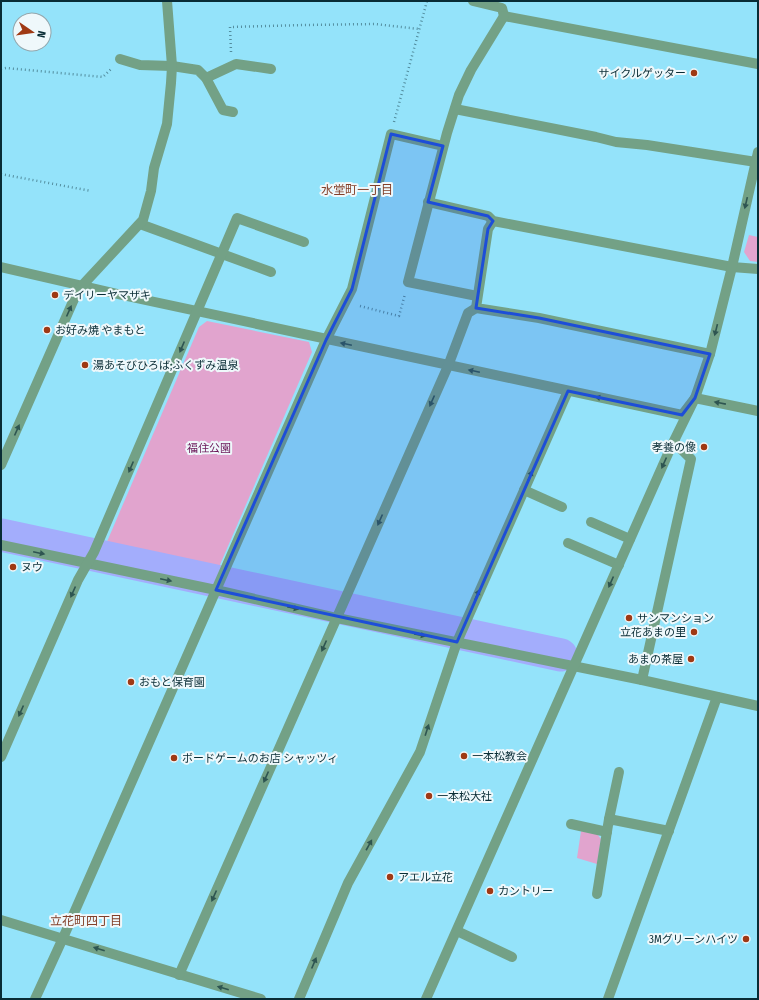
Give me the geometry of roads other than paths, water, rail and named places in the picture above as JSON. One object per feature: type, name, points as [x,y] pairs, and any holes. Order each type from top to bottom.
[{"type":"street","points":[[1,465],[75,297],[82,285],[143,220],[151,191],[154,168],[167,124],[172,66],[167,1]]},
{"type":"street","points":[[473,1],[502,8],[504,16],[471,70],[459,95],[443,146],[408,282],[477,296]]},
{"type":"street","points":[[504,16],[758,64]]},
{"type":"street","points":[[120,59],[140,65],[172,66],[198,70],[210,76],[223,110],[234,112]]},
{"type":"street","points":[[210,76],[236,64],[271,69]]},
{"type":"street","points":[[426,999],[630,539],[695,398],[710,354],[732,267],[757,157],[616,142],[455,109]]},
{"type":"street","points":[[35,999],[64,938],[326,340],[352,289],[391,134],[443,146]]},
{"type":"street","points":[[428,202],[488,216],[493,221],[732,267],[758,268]]},
{"type":"street","points":[[1,757],[78,580],[91,558],[198,312],[237,218],[304,242]]},
{"type":"street","points":[[476,308],[488,229],[493,221]]},
{"type":"street","points":[[140,224],[271,272]]},
{"type":"street","points":[[1,267],[326,340],[682,415],[695,398]]},
{"type":"street","points":[[179,975],[448,366],[468,313],[476,308],[539,318],[710,354]]},
{"type":"street","points":[[299,999],[348,883],[420,752],[459,636],[568,391]]},
{"type":"street","points":[[695,398],[758,410]]},
{"type":"street","points":[[642,680],[691,458],[674,442]]},
{"type":"street","points":[[524,490],[562,507]]},
{"type":"street","points":[[591,522],[630,539]]},
{"type":"street","points":[[568,543],[619,565]]},
{"type":"street","points":[[1,545],[91,558],[219,584],[459,636],[574,667],[642,680],[758,706]]},
{"type":"street","points":[[608,999],[717,697]]},
{"type":"street","points":[[597,894],[609,819],[619,772]]},
{"type":"street","points":[[609,819],[669,830]]},
{"type":"street","points":[[571,824],[607,832]]},
{"type":"street","points":[[1,920],[261,999]]},
{"type":"street","points":[[457,931],[512,957]]},
{"type":"waterway","points":[[1,535],[561,655]]},
{"type":"place","name":"サイクルゲッター","points":[[694,73]]},
{"type":"place","name":"デイリーヤマザキ","points":[[55,295]]},
{"type":"place","name":"お好み焼 やまもと","points":[[47,330]]},
{"type":"place","name":"湯あそびひろば;ふくずみ温泉","points":[[85,365]]},
{"type":"place","name":"孝養の像","points":[[704,447]]},
{"type":"place","name":"ヌウ","points":[[13,567]]},
{"type":"place","name":"サンマンション","points":[[629,618]]},
{"type":"place","name":"立花あまの里","points":[[694,632]]},
{"type":"place","name":"あまの茶屋","points":[[691,659]]},
{"type":"place","name":"おもと保育園","points":[[131,682]]},
{"type":"place","name":"一本松教会","points":[[464,756]]},
{"type":"place","name":"ボードゲームのお店 シャッツィ","points":[[174,758]]},
{"type":"place","name":"一本松大社","points":[[429,796]]},
{"type":"place","name":"アエル立花","points":[[390,877]]},
{"type":"place","name":"カントリー","points":[[490,891]]},
{"type":"place","name":"3Mグリーンハイツ","points":[[746,939]]},
{"type":"district","name":"水堂町一丁目","points":[[357,190]]},
{"type":"district","name":"立花町四丁目","points":[[86,921]]},
{"type":"park label","name":"福住公園","points":[[209,448]]}]
